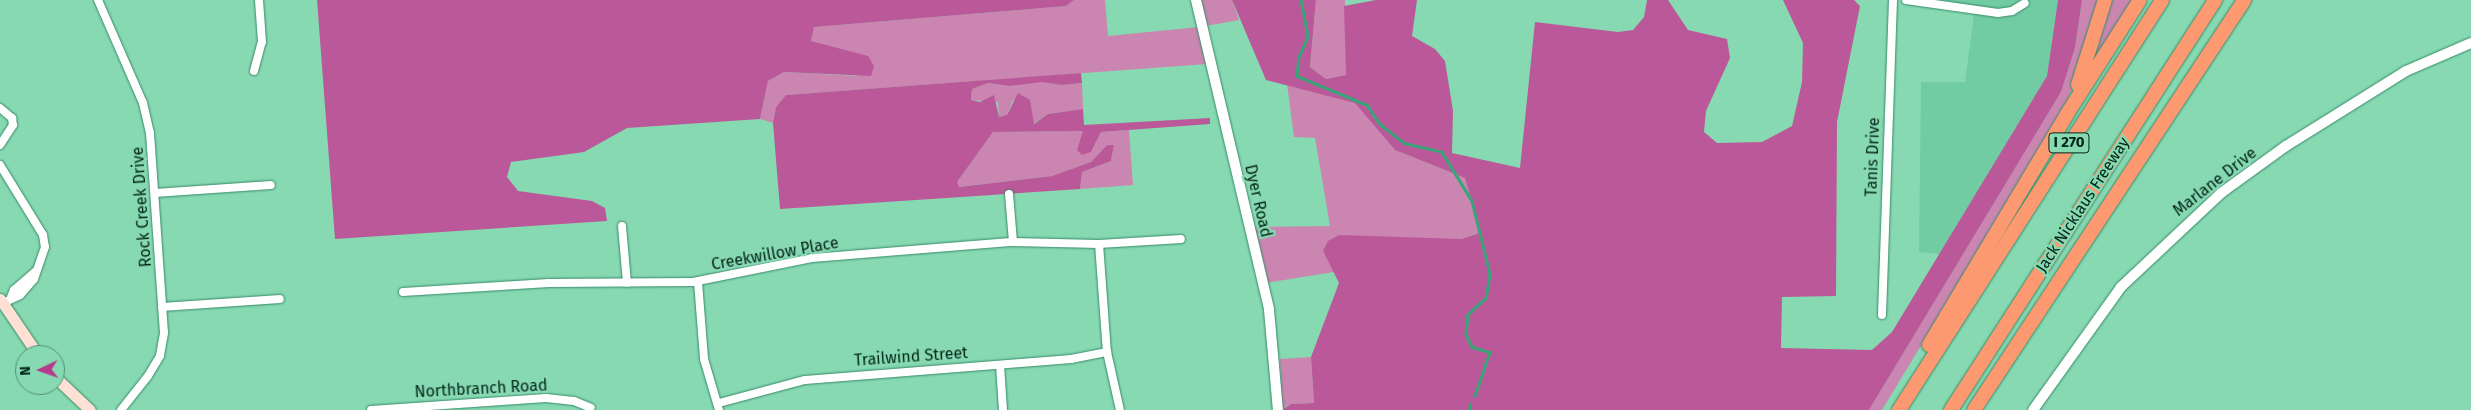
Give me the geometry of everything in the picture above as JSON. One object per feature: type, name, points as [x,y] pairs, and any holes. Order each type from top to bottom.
[{"type":"highway","points":[[2067,114],[2105,0]]},
{"type":"highway","points":[[1898,410],[1937,328],[2067,114],[2140,0]]},
{"type":"highway","name":"I 270","points":[[1898,410],[2162,0]]},
{"type":"highway","name":"Jack Nicklaus Freeway","points":[[1951,410],[2215,0]]},
{"type":"highway","points":[[1974,410],[2244,0]]},
{"type":"main road","points":[[5,300],[32,345]]},
{"type":"main road","points":[[65,386],[90,410]]},
{"type":"street","name":"Rock Creek Drive","points":[[98,0],[143,103],[150,133],[164,332],[160,356],[121,410]]},
{"type":"street","points":[[254,72],[262,42],[259,0]]},
{"type":"street","name":"Dyer Road","points":[[1196,0],[1268,310],[1278,410]]},
{"type":"street","name":"Tanis Drive","points":[[1882,315],[1893,0]]},
{"type":"street","points":[[1906,0],[1998,13],[2012,11],[2025,3]]},
{"type":"street","name":"Marlane Drive","points":[[2033,410],[2122,287],[2214,198],[2286,146],[2406,71],[2471,44]]},
{"type":"street","points":[[0,108],[12,118],[13,125],[0,145]]},
{"type":"street","points":[[0,165],[43,235],[44,256],[29,284],[20,295],[5,300]]},
{"type":"street","points":[[154,193],[271,185]]},
{"type":"street","points":[[1009,194],[1012,242]]},
{"type":"street","points":[[622,226],[627,283]]},
{"type":"street","name":"Creekwillow Place","points":[[403,292],[698,282],[812,258],[1012,242],[1099,244],[1181,239]]},
{"type":"street","points":[[1099,244],[1107,352],[1120,410]]},
{"type":"street","points":[[698,282],[704,359],[719,407]]},
{"type":"street","points":[[162,307],[280,299]]},
{"type":"street","name":"Trailwind Street","points":[[719,407],[805,380],[1000,365],[1107,352]]},
{"type":"street","points":[[1000,365],[1003,410]]},
{"type":"street","name":"Northbranch Road","points":[[371,410],[490,406],[546,398],[591,408]]},
{"type":"shaded area","points":[[317,0],[1074,0],[1066,6],[814,27],[811,41],[868,56],[874,66],[871,76],[784,72],[768,81],[760,119],[627,128],[584,152],[511,162],[507,177],[518,191],[592,201],[605,208],[607,221],[335,239]]},
{"type":"shaded area","points":[[1074,0],[1105,0],[1108,36],[1199,27],[1207,64],[786,95],[776,107],[773,123],[760,119],[768,81],[784,72],[857,76],[821,44],[811,41],[814,27],[1066,6]]},
{"type":"shaded area","points":[[1201,0],[1232,0],[1239,20],[1206,26]]},
{"type":"shaded area","points":[[1232,0],[1316,0],[1310,67],[1326,79],[1346,75],[1344,6],[1376,0],[1417,0],[1412,36],[1435,49],[1445,61],[1453,111],[1452,153],[1520,168],[1535,22],[1618,32],[1633,30],[1644,17],[1647,0],[1668,0],[1688,30],[1727,39],[1730,58],[1706,111],[1704,132],[1717,143],[1762,142],[1792,126],[1802,82],[1803,43],[1783,0],[1854,0],[1860,6],[1837,122],[1836,296],[1782,297],[1781,348],[1872,350],[1892,332],[2047,76],[2058,0],[2082,0],[2075,48],[2061,92],[1869,410],[1282,410],[1291,404],[1314,403],[1311,357],[1339,283],[1323,251],[1328,241],[1339,235],[1461,239],[1480,233],[1465,178],[1395,150],[1355,103],[1266,80]]},
{"type":"shaded area","points":[[1316,0],[1345,0],[1346,75],[1326,79],[1310,67]]},
{"type":"shaded area","points":[[1934,0],[2058,0],[2047,76],[1941,254],[1919,252],[1921,82],[1965,82],[1975,7]]},
{"type":"shaded area","points":[[2082,0],[2099,0],[2079,72],[2064,109],[1882,410],[1869,410],[2061,92],[2075,48]]},
{"type":"shaded area","points":[[2109,0],[2136,0],[2088,78],[2099,43]]},
{"type":"shaded area","points":[[1081,73],[1082,83],[1062,85],[1042,82],[1009,86],[988,83],[972,89],[971,100],[980,102],[994,95],[999,117],[1007,115],[1018,93],[1030,100],[1034,124],[1048,114],[1083,109],[1084,125],[1210,118],[1210,124],[1101,132],[1091,152],[1082,155],[1077,150],[1083,131],[993,132],[957,182],[959,187],[1052,176],[1091,162],[1107,145],[1114,145],[1111,161],[1082,172],[1080,189],[780,209],[773,123],[776,107],[786,95]]},
{"type":"shaded area","points":[[1042,81],[1062,85],[1082,83],[1083,109],[1048,114],[1033,124],[1013,100],[1007,115],[999,117],[998,102],[971,100],[972,89],[988,83],[1009,86]]},
{"type":"shaded area","points":[[1287,84],[1356,103],[1395,150],[1465,178],[1480,233],[1461,239],[1323,251],[1334,272],[1266,283],[1253,227],[1330,226],[1315,138],[1294,137]]},
{"type":"shaded area","points":[[1129,130],[1133,185],[1080,189],[1082,172],[1111,161],[1114,145],[1107,145],[1091,162],[1052,176],[958,187],[957,182],[993,132],[1083,131],[1091,152],[1101,132]]},
{"type":"shaded area","points":[[1311,357],[1314,403],[1291,404],[1282,409],[1280,359]]},
{"type":"waterway","points":[[1301,0],[1308,37],[1299,57],[1297,76],[1367,105],[1380,124],[1404,143],[1442,152],[1472,201],[1490,274],[1486,298],[1468,315],[1466,334],[1472,347],[1490,352],[1475,396]]},
{"type":"waterway","points":[[1469,410],[1470,404]]}]
